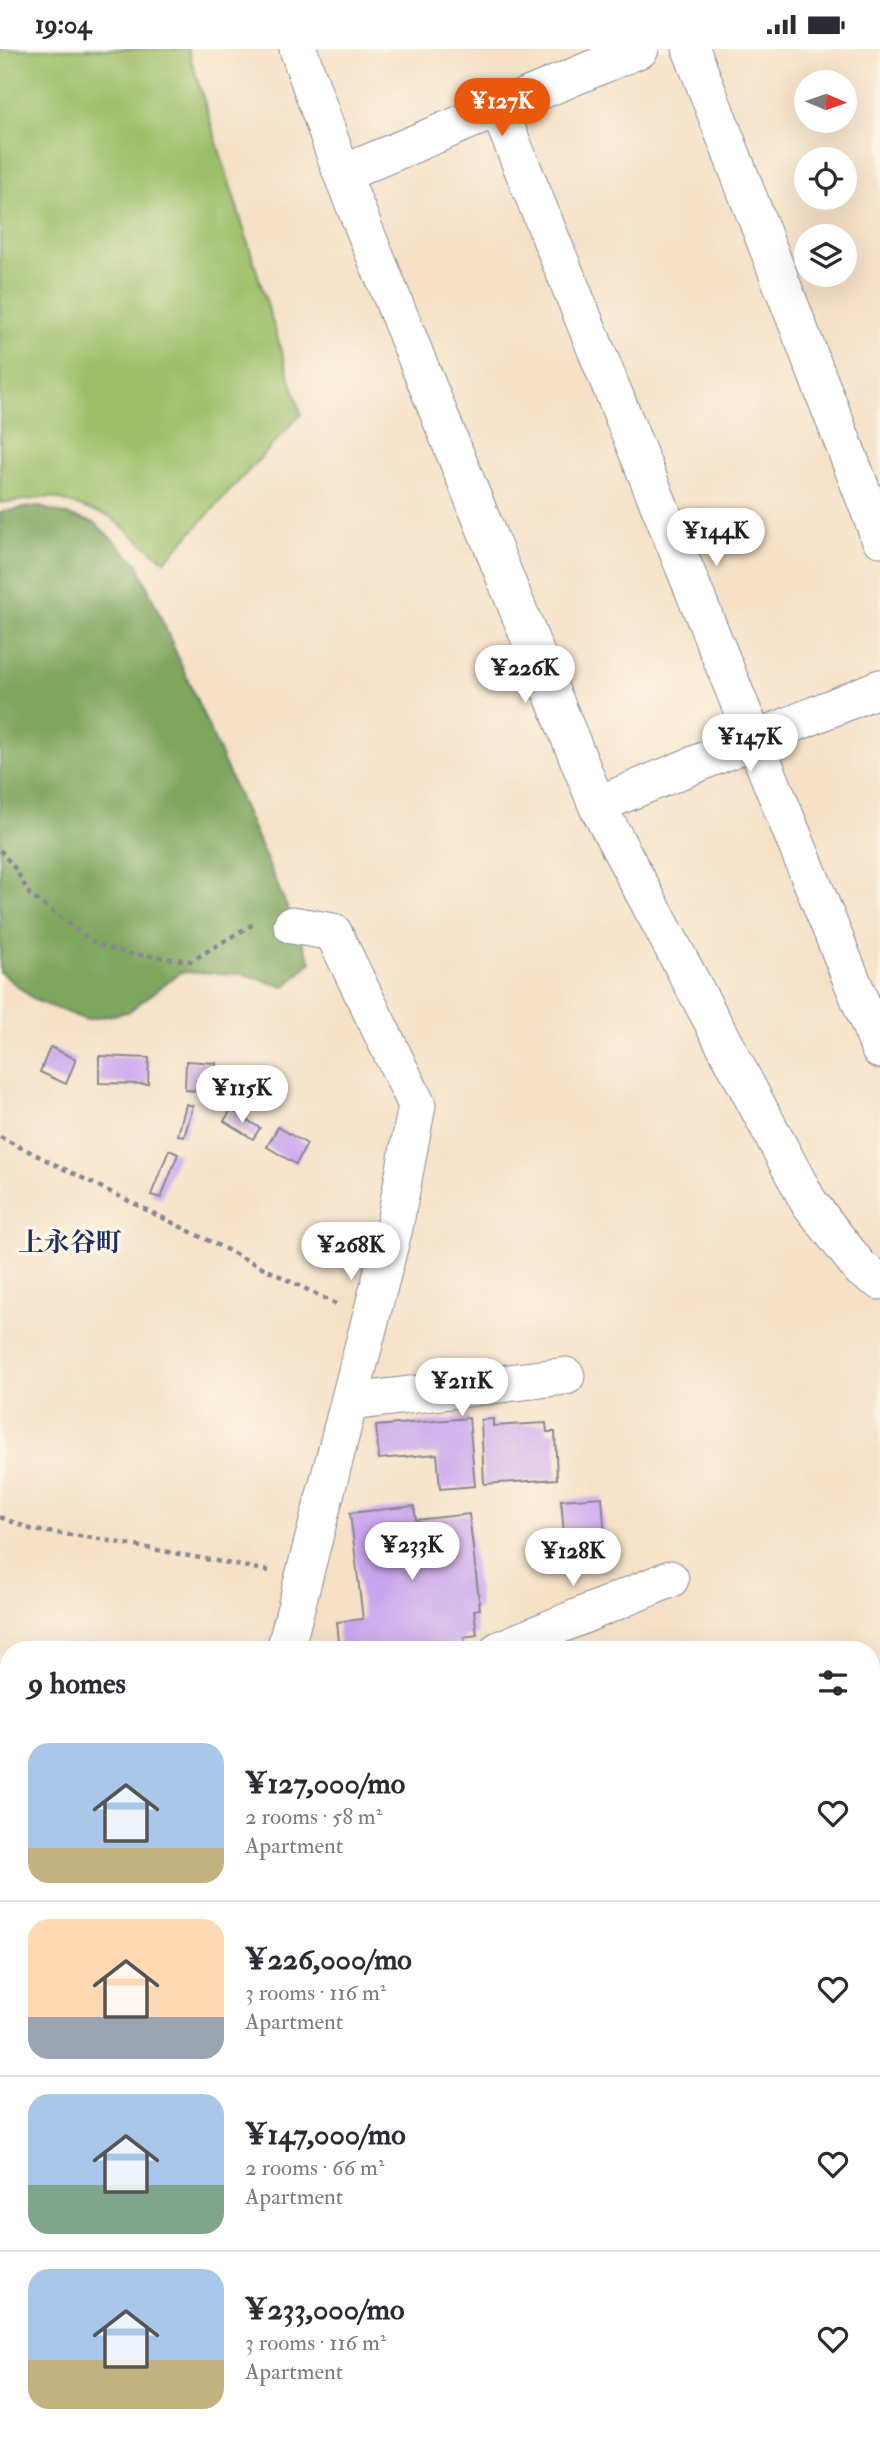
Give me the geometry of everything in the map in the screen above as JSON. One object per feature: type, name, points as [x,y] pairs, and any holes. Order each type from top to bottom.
[{"type":"street","points":[[298,49],[342,174],[597,805],[808,1201],[861,1269],[880,1281]]},
{"type":"street","points":[[342,174],[640,49]]},
{"type":"street","points":[[691,49],[880,538]]},
{"type":"street","points":[[498,108],[880,1050]]},
{"type":"street","points":[[597,805],[880,688]]},
{"type":"street","points":[[287,1641],[394,1228],[417,1105],[333,932],[292,925]]},
{"type":"street","points":[[351,1402],[566,1376]]},
{"type":"street","points":[[521,1641],[670,1579]]},
{"type":"path","points":[[0,850],[16,870],[30,895],[96,944],[125,953],[191,961],[280,908],[292,909],[292,925]]},
{"type":"path","points":[[0,1137],[371,1322]]},
{"type":"path","points":[[0,1518],[33,1530],[93,1538],[304,1578]]},
{"type":"green space","points":[[0,49],[188,49],[301,414],[165,561],[109,516],[52,497],[0,503]]},
{"type":"green space","points":[[36,506],[95,523],[137,563],[311,962],[285,987],[242,974],[181,972],[128,1012],[86,1020],[35,1000],[0,972],[0,512]]},
{"type":"building","points":[[50,1047],[76,1059],[66,1084],[40,1072]]},
{"type":"building","points":[[99,1056],[149,1058],[148,1084],[99,1083]]},
{"type":"building","points":[[186,1061],[216,1063],[214,1092],[185,1090]]},
{"type":"building","points":[[225,1078],[262,1079],[261,1107],[223,1105]]},
{"type":"building","points":[[186,1104],[193,1106],[184,1137],[178,1135]]},
{"type":"building","points":[[231,1110],[260,1128],[253,1139],[224,1121]]},
{"type":"building","points":[[278,1127],[307,1144],[296,1164],[267,1147]]},
{"type":"building","points":[[169,1150],[178,1154],[161,1198],[151,1195]]},
{"type":"building","points":[[469,1418],[475,1486],[440,1489],[437,1454],[379,1459],[376,1426]]},
{"type":"building","points":[[493,1419],[493,1426],[546,1423],[547,1432],[555,1432],[557,1479],[484,1484],[481,1420]]},
{"type":"building","points":[[602,1497],[606,1554],[566,1557],[561,1500]]},
{"type":"building","points":[[414,1506],[416,1520],[469,1514],[480,1609],[474,1610],[477,1635],[464,1637],[465,1641],[339,1641],[337,1622],[363,1619],[350,1513]]},
{"type":"district","name":"上永谷町","points":[[70,1243]]}]
